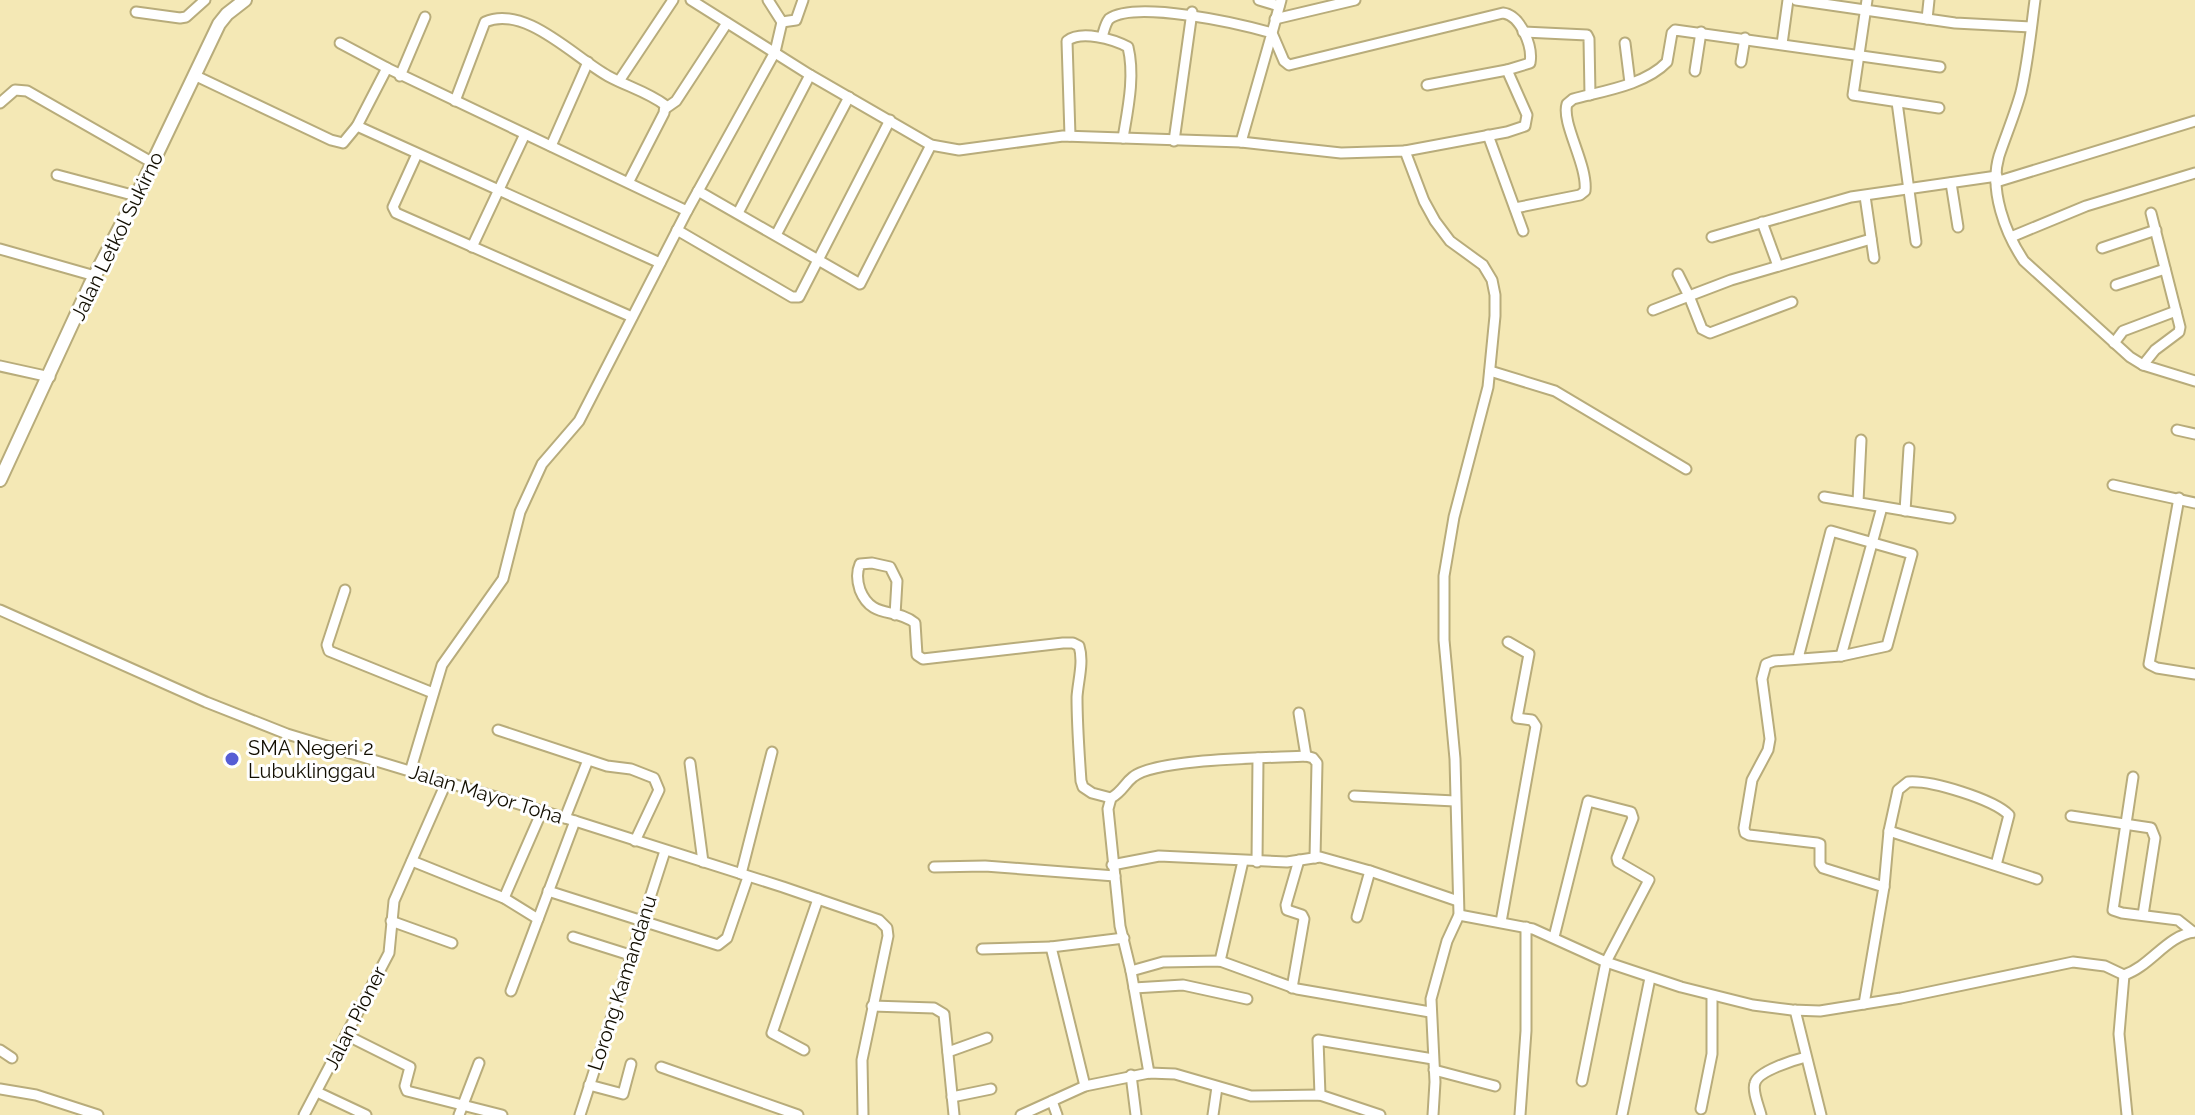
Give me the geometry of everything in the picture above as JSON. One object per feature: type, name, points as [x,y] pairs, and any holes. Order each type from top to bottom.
[{"type":"main road","name":"Jalan Letkol Sukirno","points":[[0,480],[95,276],[219,24],[240,1]]},
{"type":"street","points":[[136,12],[186,17],[205,0]]},
{"type":"street","points":[[619,81],[673,0]]},
{"type":"street","points":[[691,0],[810,75],[931,145],[959,150],[1070,136],[1241,142],[1341,153],[1405,151],[1525,126],[1528,121],[1507,70]]},
{"type":"street","points":[[410,772],[438,672],[503,579],[520,512],[542,464],[579,421],[687,211],[775,52],[782,22],[768,0]]},
{"type":"street","points":[[782,22],[796,20],[803,0]]},
{"type":"street","points":[[1241,142],[1280,3],[1259,0]]},
{"type":"street","points":[[1275,19],[1355,0]]},
{"type":"street","points":[[1782,44],[1788,0]]},
{"type":"street","points":[[1796,0],[1866,5],[1927,19],[2031,27]]},
{"type":"street","points":[[1927,19],[1929,0]]},
{"type":"street","points":[[2035,0],[2021,92],[1999,158],[1996,179],[2011,237],[2024,261],[2114,343],[2143,365],[2195,381]]},
{"type":"street","points":[[1499,2],[1503,13]]},
{"type":"street","points":[[1102,37],[1110,18],[1126,8],[1182,5],[1192,12],[1272,33]]},
{"type":"street","points":[[1866,5],[1853,95],[1939,108]]},
{"type":"street","points":[[1174,141],[1192,12]]},
{"type":"street","points":[[1272,33],[1284,61],[1292,65],[1503,13],[1514,17],[1523,32],[1532,59],[1530,63],[1427,85]]},
{"type":"street","points":[[400,76],[425,17]]},
{"type":"street","points":[[455,101],[483,25],[488,20],[507,18],[526,24],[619,81],[659,100],[666,108]]},
{"type":"street","points":[[629,181],[666,108],[676,101],[727,23]]},
{"type":"street","points":[[1515,208],[1580,195],[1585,191],[1585,174],[1565,110],[1573,99],[1630,83],[1657,71],[1667,62],[1673,31],[1701,32],[1940,67]]},
{"type":"street","points":[[1523,32],[1587,35],[1590,95]]},
{"type":"street","points":[[1695,71],[1701,32]]},
{"type":"street","points":[[1070,136],[1067,41],[1073,36],[1102,37],[1128,47],[1130,56],[1131,77],[1123,138]]},
{"type":"street","points":[[1741,62],[1745,38]]},
{"type":"street","points":[[340,43],[400,76],[629,181],[687,211]]},
{"type":"street","points":[[1625,43],[1630,83]]},
{"type":"street","points":[[551,146],[588,62]]},
{"type":"street","points":[[194,75],[343,143],[357,126],[387,68]]},
{"type":"street","points":[[738,213],[810,75]]},
{"type":"street","points":[[0,103],[15,90],[27,91],[153,163]]},
{"type":"street","points":[[776,235],[849,97]]},
{"type":"street","points":[[1897,102],[1916,242]]},
{"type":"street","points":[[677,230],[796,298],[803,291],[890,120]]},
{"type":"street","points":[[1712,237],[1865,196],[1996,179],[2195,121]]},
{"type":"street","points":[[357,126],[660,263]]},
{"type":"street","points":[[472,247],[525,134]]},
{"type":"street","points":[[1488,135],[1523,231]]},
{"type":"street","points":[[698,191],[862,283],[931,145]]},
{"type":"street","points":[[1405,151],[1435,221],[1450,241],[1483,265],[1492,280],[1495,316],[1490,371],[1454,517],[1444,576],[1444,640],[1455,759],[1459,915],[1447,941],[1431,999],[1433,1115]]},
{"type":"street","points":[[417,154],[394,212],[632,317]]},
{"type":"street","points":[[2011,237],[2086,206],[2195,173]]},
{"type":"street","points":[[57,175],[136,196]]},
{"type":"street","points":[[1951,183],[1958,227]]},
{"type":"street","points":[[1865,196],[1874,258]]},
{"type":"street","points":[[2143,365],[2155,350],[2179,332],[2151,213]]},
{"type":"street","points":[[1762,222],[1778,266]]},
{"type":"street","points":[[2102,248],[2156,230]]},
{"type":"street","points":[[1653,310],[1778,266],[1871,239]]},
{"type":"street","points":[[0,249],[95,276]]},
{"type":"street","points":[[2116,285],[2165,269]]},
{"type":"street","points":[[1678,274],[1702,329],[1710,333],[1792,302]]},
{"type":"street","points":[[2114,343],[2123,331],[2176,311]]},
{"type":"street","points":[[0,366],[50,377]]},
{"type":"street","points":[[1490,371],[1555,391],[1686,469]]},
{"type":"street","points":[[2177,430],[2195,434]]},
{"type":"street","points":[[1858,502],[1861,440]]},
{"type":"street","points":[[1905,511],[1909,448]]},
{"type":"street","points":[[2113,485],[2195,503]]},
{"type":"street","points":[[1824,497],[1950,518]]},
{"type":"street","points":[[2179,498],[2149,664],[2195,674]]},
{"type":"street","points":[[1841,656],[1882,507]]},
{"type":"street","points":[[1798,658],[1831,531],[1909,552],[1912,560],[1887,646],[1841,656],[1770,662],[1763,669],[1770,739],[1768,750],[1752,780],[1745,833],[1820,844],[1820,864],[1823,868],[1884,887]]},
{"type":"street","points":[[895,615],[897,581],[890,567],[860,564],[857,575],[866,602],[873,608],[915,623],[917,655],[923,659],[1063,643],[1079,646],[1081,781],[1087,790],[1111,798]]},
{"type":"street","points":[[345,590],[326,648],[433,693]]},
{"type":"street","name":"Jalan Mayor Toha","points":[[0,610],[248,720],[871,916],[887,928],[887,946],[872,1006]]},
{"type":"street","points":[[1501,922],[1536,726],[1532,720],[1517,718],[1530,657],[1508,642]]},
{"type":"street","points":[[1299,713],[1306,756]]},
{"type":"street","points":[[498,730],[654,778],[659,790],[635,841]]},
{"type":"street","points":[[548,891],[712,944],[722,943],[727,938],[745,876],[772,752]]},
{"type":"street","points":[[1257,862],[1258,758]]},
{"type":"street","points":[[1149,1073],[1120,926],[1108,809],[1111,798],[1122,791],[1132,777],[1148,770],[1208,760],[1313,758],[1317,763],[1315,858]]},
{"type":"street","points":[[511,991],[548,891],[588,760]]},
{"type":"street","points":[[690,763],[703,862]]},
{"type":"street","points":[[1459,915],[1526,927],[1606,962],[1712,996],[1795,1010],[1820,1011],[1864,1004],[2073,962],[2105,966],[2124,975],[2141,968],[2176,939],[2194,932],[2182,921],[2113,910],[2133,777]]},
{"type":"street","points":[[1864,1004],[1884,887],[1889,831],[1898,790],[1908,782],[1937,784],[2000,808],[2009,815],[1996,865]]},
{"type":"street","name":"Jalan Pioner","points":[[304,1115],[389,953],[394,901],[446,783]]},
{"type":"street","points":[[1354,796],[1455,801]]},
{"type":"street","points":[[1554,937],[1588,801],[1631,812],[1633,818],[1618,862],[1649,880],[1606,962],[1582,1081]]},
{"type":"street","points":[[504,898],[542,811]]},
{"type":"street","points":[[2071,816],[2151,828],[2155,838],[2143,915]]},
{"type":"street","points":[[1889,831],[2037,879]]},
{"type":"street","name":"Lorong Kamandanu","points":[[580,1115],[665,851]]},
{"type":"street","points":[[1112,865],[1159,856],[1257,862],[1326,858],[1458,901]]},
{"type":"street","points":[[1292,988],[1304,919],[1302,915],[1287,910],[1286,905],[1299,860]]},
{"type":"street","points":[[412,861],[504,898],[538,919]]},
{"type":"street","points":[[1220,961],[1243,861]]},
{"type":"street","points":[[934,867],[985,866],[1115,876]]},
{"type":"street","points":[[1357,917],[1370,871]]},
{"type":"street","points":[[804,1050],[774,1036],[772,1028],[818,899]]},
{"type":"street","points":[[391,921],[452,943]]},
{"type":"street","points":[[1520,1115],[1526,1031],[1526,927]]},
{"type":"street","points":[[573,937],[630,955]]},
{"type":"street","points":[[982,949],[1051,947],[1124,938]]},
{"type":"street","points":[[1051,947],[1085,1086]]},
{"type":"street","points":[[1131,971],[1163,962],[1220,961],[1292,988],[1430,1012]]},
{"type":"street","points":[[2124,975],[2119,1034],[2127,1115]]},
{"type":"street","points":[[1622,1115],[1650,978]]},
{"type":"street","points":[[1134,988],[1183,985],[1247,999]]},
{"type":"street","points":[[1701,1109],[1712,1054],[1712,996]]},
{"type":"street","points":[[863,1115],[862,1060],[872,1006],[938,1009],[945,1017],[954,1115]]},
{"type":"street","points":[[1795,1010],[1821,1115]]},
{"type":"street","points":[[346,1035],[410,1067],[405,1086],[407,1091],[460,1110],[498,1114]]},
{"type":"street","points":[[948,1052],[987,1038]]},
{"type":"street","points":[[1320,1095],[1318,1040],[1375,1047],[1495,1086]]},
{"type":"street","points":[[0,1050],[12,1058]]},
{"type":"street","points":[[1761,1115],[1754,1086],[1756,1080],[1784,1063],[1806,1057]]},
{"type":"street","points":[[460,1110],[479,1063]]},
{"type":"street","points":[[589,1085],[623,1094],[631,1064]]},
{"type":"street","points":[[661,1067],[798,1115]]},
{"type":"street","points":[[1021,1115],[1085,1086],[1149,1073],[1175,1074],[1251,1096],[1320,1095],[1373,1114]]},
{"type":"street","points":[[1131,1075],[1136,1115]]},
{"type":"street","points":[[1213,1115],[1217,1087]]},
{"type":"street","points":[[0,1089],[36,1095],[98,1115]]},
{"type":"street","points":[[952,1097],[991,1089]]},
{"type":"street","points":[[317,1092],[366,1115]]},
{"type":"street","points":[[1052,1101],[1057,1115]]},
{"type":"place","name":"SMA Negeri 2 Lubuklinggau","points":[[232,759]]}]
